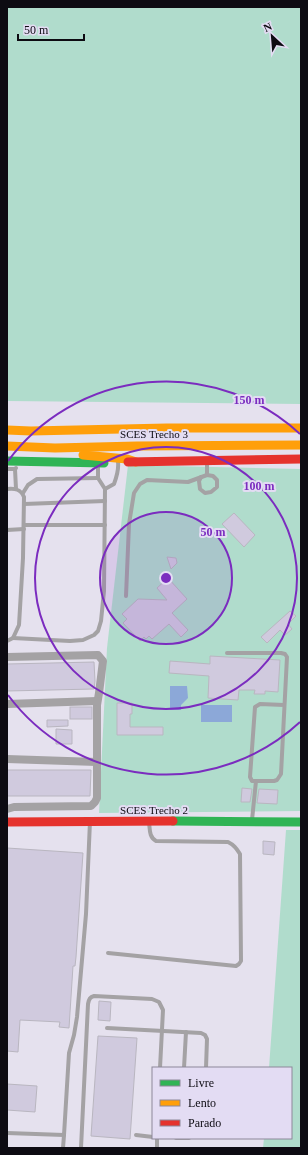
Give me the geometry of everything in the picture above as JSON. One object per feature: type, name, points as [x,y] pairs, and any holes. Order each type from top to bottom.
[{"type":"main road","name":"SCES Trecho 3","points":[[7,430],[301,428]]},
{"type":"main road","name":"SCES Trecho 3","points":[[7,446],[55,448],[301,445]]},
{"type":"main road","points":[[55,448],[73,454],[127,459],[136,462]]},
{"type":"main road","points":[[7,462],[99,463],[301,459]]},
{"type":"main road","name":"SCES Trecho 2","points":[[7,822],[301,822]]},
{"type":"street","points":[[7,657],[98,655],[103,661],[97,701],[97,798],[95,802],[91,806],[14,806],[7,809]]},
{"type":"street","points":[[7,704],[97,701]]},
{"type":"street","points":[[7,759],[97,762]]},
{"type":"lane","points":[[207,461],[207,475]]},
{"type":"lane","points":[[7,469],[15,469],[22,462]]},
{"type":"lane","points":[[105,489],[114,484],[118,475],[118,462]]},
{"type":"lane","points":[[7,641],[13,638],[70,641],[83,640],[90,638],[98,631],[101,621],[104,592],[105,525],[105,489],[98,478],[99,463]]},
{"type":"lane","points":[[15,469],[16,489]]},
{"type":"lane","points":[[126,596],[129,524],[134,493],[140,484],[147,480],[188,482],[201,477],[207,475],[213,476],[217,480],[217,487],[212,492],[205,493],[200,489],[199,481],[201,477]]},
{"type":"lane","points":[[13,638],[19,625],[24,527],[23,493],[28,485],[37,479],[98,478]]},
{"type":"lane","points":[[7,489],[16,489],[23,493]]},
{"type":"lane","points":[[24,504],[105,501]]},
{"type":"lane","points":[[7,530],[24,527],[105,525]]},
{"type":"lane","points":[[227,653],[281,653],[285,654],[287,657],[281,774],[274,781],[252,781],[250,777],[255,707],[260,704],[284,705]]},
{"type":"lane","points":[[252,822],[256,781]]},
{"type":"lane","points":[[63,1148],[69,1053],[77,1017],[86,914],[90,821]]},
{"type":"lane","points":[[108,953],[236,966],[240,964],[241,961],[240,854],[233,844],[228,842],[156,841],[150,836],[149,821]]},
{"type":"lane","points":[[81,1148],[89,999],[94,996],[156,1000],[160,1002],[163,1010],[160,1067]]},
{"type":"lane","points":[[107,1028],[201,1033],[207,1039],[206,1067]]},
{"type":"lane","points":[[184,1067],[186,1032]]},
{"type":"lane","points":[[7,1133],[64,1135]]},
{"type":"lane","points":[[136,1135],[152,1137]]},
{"type":"green space","points":[[7,7],[301,7],[301,404],[7,401]]},
{"type":"green space","points":[[128,465],[301,469],[301,811],[99,813],[107,648]]},
{"type":"green space","points":[[286,830],[301,830],[301,1148],[263,1148],[264,1139],[292,1139],[292,1067],[269,1067]]},
{"type":"water","points":[[170,686],[187,686],[188,698],[181,705],[181,710],[170,710]]},
{"type":"water","points":[[201,705],[232,705],[232,722],[201,722]]},
{"type":"building","points":[[234,513],[255,535],[244,547],[222,524]]},
{"type":"building","points":[[167,557],[176,558],[177,563],[171,569]]},
{"type":"building","points":[[168,578],[187,599],[172,613],[188,630],[181,637],[169,624],[152,639],[149,636],[146,639],[144,637],[140,641],[123,623],[127,619],[122,614],[138,599],[167,600],[157,588]]},
{"type":"building","points":[[290,611],[296,616],[288,624],[292,629],[285,635],[280,630],[267,643],[261,637]]},
{"type":"building","points":[[210,656],[280,660],[278,692],[265,691],[265,694],[254,694],[255,690],[239,690],[238,700],[208,698],[209,676],[169,673],[170,661],[210,664]]},
{"type":"building","points":[[94,662],[94,689],[7,691],[7,664]]},
{"type":"building","points":[[117,703],[132,703],[130,727],[163,727],[163,735],[117,735]]},
{"type":"building","points":[[70,707],[92,707],[92,719],[70,719]]},
{"type":"building","points":[[47,720],[68,720],[68,726],[47,727]]},
{"type":"building","points":[[56,729],[72,730],[72,744],[56,744]]},
{"type":"building","points":[[7,770],[91,770],[90,796],[7,796]]},
{"type":"building","points":[[242,788],[252,789],[250,802],[241,802]]},
{"type":"building","points":[[259,789],[278,790],[277,804],[257,803]]},
{"type":"building","points":[[263,841],[275,842],[274,855],[263,854]]},
{"type":"building","points":[[7,848],[83,853],[76,957],[75,966],[73,966],[69,1028],[59,1027],[60,1022],[20,1020],[18,1052],[7,1051]]},
{"type":"building","points":[[99,1001],[111,1002],[110,1021],[98,1020]]},
{"type":"building","points":[[98,1036],[137,1038],[130,1139],[91,1136]]},
{"type":"building","points":[[7,1084],[37,1086],[35,1112],[7,1110]]},
{"type":"traffic: fast","points":[[7,461],[104,463]]},
{"type":"traffic: fast","points":[[173,821],[301,822]]},
{"type":"traffic: slow","points":[[7,430],[301,428]]},
{"type":"traffic: slow","points":[[7,446],[55,448],[301,445]]},
{"type":"traffic: slow","points":[[83,455],[127,459],[136,462]]},
{"type":"traffic: jam","points":[[128,462],[301,459]]},
{"type":"traffic: jam","points":[[7,822],[173,821]]}]
